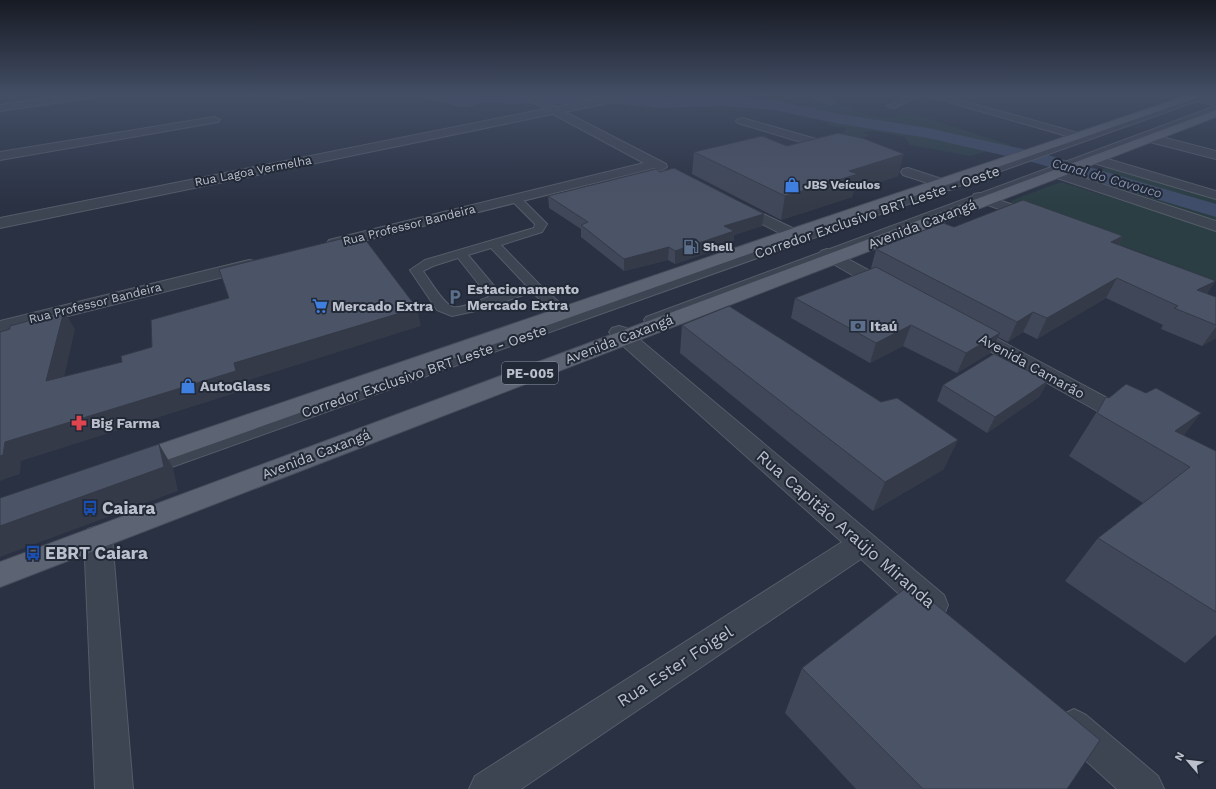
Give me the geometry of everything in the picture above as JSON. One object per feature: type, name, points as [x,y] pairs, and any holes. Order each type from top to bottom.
[{"type":"main road","points":[[125,471],[1054,147],[1090,132]]},
{"type":"main road","name":"Avenida Caxangá","points":[[0,575],[621,334],[982,198],[1166,132]]},
{"type":"street","points":[[0,156],[144,132]]},
{"type":"street","name":"Rua Lagoa Vermelha","points":[[0,223],[447,132]]},
{"type":"street","points":[[595,132],[676,174]]},
{"type":"street","points":[[781,132],[848,152]]},
{"type":"street","points":[[1062,132],[1078,136]]},
{"type":"street","points":[[1150,138],[1216,155]]},
{"type":"street","points":[[1090,159],[1216,196]]},
{"type":"street","name":"Rua Professor Bandeira","points":[[323,246],[655,164]]},
{"type":"street","points":[[908,172],[945,185]]},
{"type":"street","points":[[1055,172],[1216,226]]},
{"type":"street","points":[[982,198],[1052,224]]},
{"type":"street","points":[[723,199],[796,236]]},
{"type":"street","points":[[830,256],[908,298]]},
{"type":"street","name":"Rua Professor Bandeira","points":[[0,327],[261,262]]},
{"type":"street","name":"Avenida Camarão","points":[[948,321],[1147,429]]},
{"type":"street","name":"Rua Capitão Araújo Miranda","points":[[621,334],[952,622]]},
{"type":"street","points":[[98,537],[114,789]]},
{"type":"street","name":"Rua Ester Foigel","points":[[488,789],[862,544]]},
{"type":"street","points":[[1055,711],[1145,789]]},
{"type":"lane","points":[[1054,147],[1097,132]]},
{"type":"lane","points":[[1090,159],[1157,132]]},
{"type":"lane","points":[[515,198],[541,224],[538,230],[429,263],[416,270],[442,307],[452,312],[475,307],[497,298],[534,287]]},
{"type":"lane","points":[[494,244],[534,287],[566,317]]},
{"type":"lane","points":[[461,254],[497,298]]},
{"type":"lane","name":"Corredor Exclusivo BRT Leste - Oeste","points":[[0,565],[621,334]]},
{"type":"green space","points":[[862,132],[870,136],[854,139],[842,133],[864,132]]},
{"type":"green space","points":[[878,132],[969,132],[1011,145],[970,156],[910,145],[905,137]]},
{"type":"green space","points":[[1111,166],[1216,197],[1216,223],[1078,179]]},
{"type":"green space","points":[[1061,182],[1216,230],[1216,281],[1013,204],[1010,201]]},
{"type":"building","points":[[838,133],[862,138],[904,154],[849,171],[858,174],[785,196],[694,152],[762,136],[787,146]]},
{"type":"building","points":[[674,168],[764,214],[724,226],[734,231],[675,251],[669,247],[624,259],[581,225],[588,222],[548,196],[656,169],[660,172]]},
{"type":"building","points":[[1023,200],[1123,236],[1111,242],[1216,281],[1197,290],[1216,297],[1216,325],[1174,308],[1178,306],[1117,278],[1047,318],[1033,312],[1017,322],[876,249],[943,223],[954,227]]},
{"type":"building","points":[[361,234],[417,308],[234,363],[236,371],[5,442],[3,455],[0,456],[0,332],[10,329],[10,326],[64,311],[46,381],[122,362],[121,356],[152,347],[151,320],[229,298],[219,269]]},
{"type":"building","points":[[876,267],[1000,333],[966,353],[911,325],[876,343],[795,298]]},
{"type":"building","points":[[729,306],[881,402],[897,398],[958,440],[885,482],[682,325]]},
{"type":"building","points":[[994,354],[1048,381],[995,417],[943,385]]},
{"type":"building","points":[[1126,384],[1146,393],[1156,388],[1201,413],[1175,431],[1216,451],[1216,612],[1098,538],[1190,467],[1097,413],[1106,397],[1109,398]]},
{"type":"building","points":[[159,444],[164,467],[0,526],[0,498]]},
{"type":"building","points":[[911,584],[1100,740],[1067,789],[923,789],[802,668]]},
{"type":"waterway","name":"Canal do Cavouco","points":[[921,132],[1041,159],[1216,211]]},
{"type":"place","name":"JBS Veículos","points":[[792,185]]},
{"type":"place","name":"Shell","points":[[691,247]]},
{"type":"place","name":"Estacionamento Mercado Extra","points":[[455,297]]},
{"type":"place","name":"Mercado Extra","points":[[320,306]]},
{"type":"place","name":"Itaú","points":[[858,326]]},
{"type":"place","name":"AutoGlass","points":[[188,386]]},
{"type":"place","name":"Big Farma","points":[[79,423]]},
{"type":"place","name":"Caiara","points":[[90,508]]},
{"type":"place","name":"EBRT Caiara","points":[[33,553]]}]
